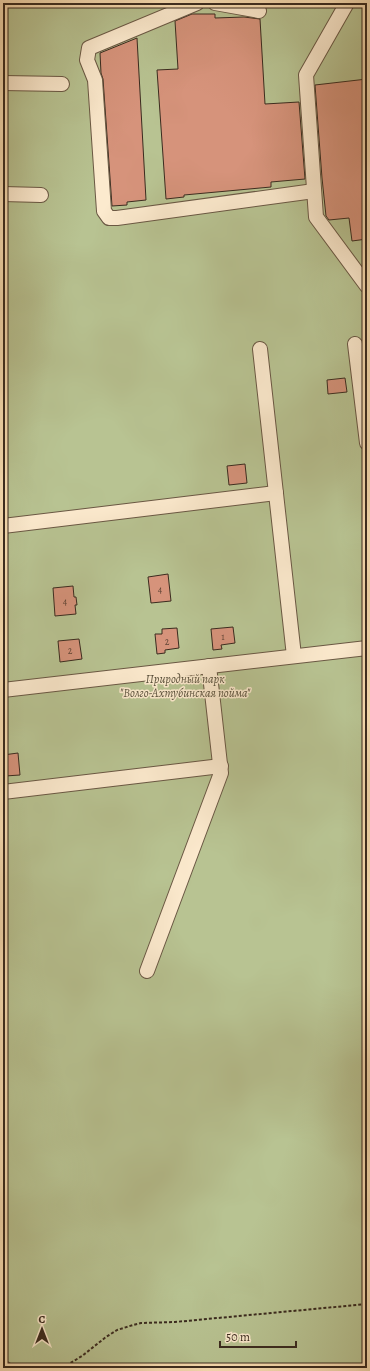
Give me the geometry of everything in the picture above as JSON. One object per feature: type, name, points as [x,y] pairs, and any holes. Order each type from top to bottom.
[{"type":"street","points":[[197,3],[89,48],[87,60],[95,80],[104,211],[109,218],[117,218],[314,191]]},
{"type":"street","points":[[215,3],[259,11]]},
{"type":"street","points":[[346,3],[306,75],[314,191],[316,217],[367,286]]},
{"type":"street","points":[[3,83],[62,84]]},
{"type":"street","points":[[3,194],[41,195]]},
{"type":"street","points":[[355,344],[367,443]]},
{"type":"street","points":[[260,349],[294,656]]},
{"type":"street","points":[[3,526],[276,494]]},
{"type":"street","points":[[3,690],[367,648]]},
{"type":"street","points":[[147,971],[222,773],[209,666]]},
{"type":"street","points":[[3,792],[221,766]]},
{"type":"path","points":[[62,1368],[82,1356],[117,1330],[141,1323],[175,1322],[367,1304]]},
{"type":"green space","name":"Природный парк \"Волго-Ахтубинская пойма\"","points":[[3,3],[367,3],[367,1368],[3,1368]]},
{"type":"building","points":[[192,14],[215,14],[215,18],[244,17],[260,19],[265,104],[299,102],[305,179],[271,182],[271,187],[184,195],[184,197],[166,199],[157,70],[178,69],[175,21]]},
{"type":"building","points":[[137,38],[146,200],[127,202],[127,205],[112,206],[100,53]]},
{"type":"building","points":[[367,79],[367,239],[352,241],[349,218],[329,220],[326,216],[315,85]]},
{"type":"building","points":[[345,378],[347,392],[328,394],[327,380]]},
{"type":"building","points":[[245,464],[247,483],[229,485],[227,466]]},
{"type":"building","points":[[168,574],[171,601],[151,603],[148,577]]},
{"type":"building","points":[[73,586],[74,597],[76,597],[77,605],[75,605],[76,614],[55,616],[53,588]]},
{"type":"building","points":[[233,627],[235,643],[221,645],[222,649],[213,650],[211,629]]},
{"type":"building","points":[[177,628],[179,648],[165,650],[165,653],[157,654],[155,634],[162,634],[162,629]]},
{"type":"building","points":[[79,639],[82,659],[60,662],[58,641]]},
{"type":"building","points":[[18,753],[20,775],[5,776],[3,755]]}]
